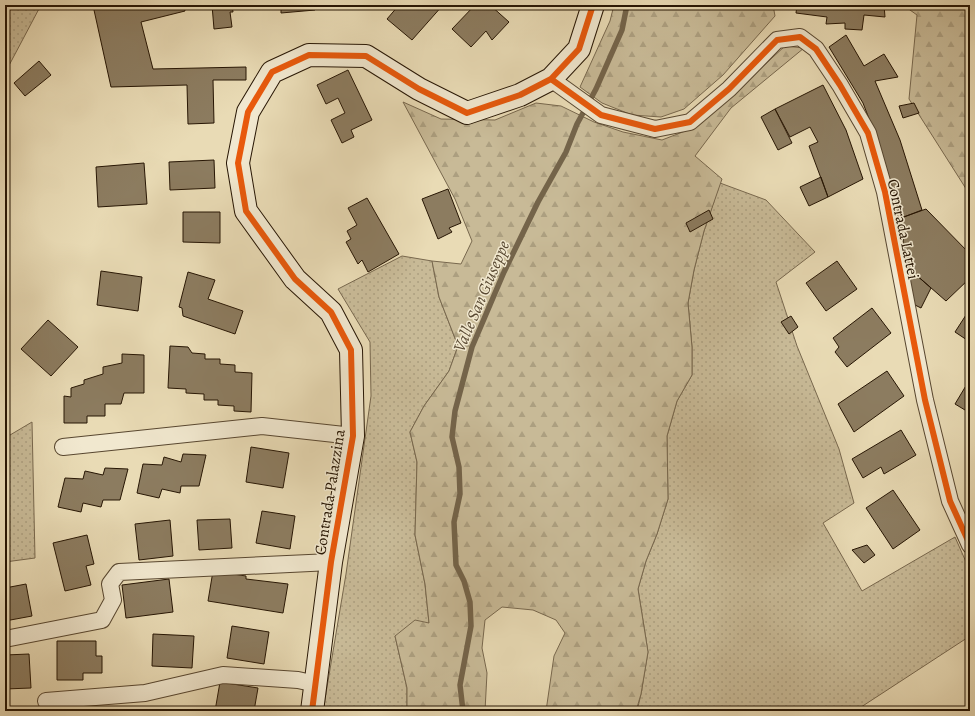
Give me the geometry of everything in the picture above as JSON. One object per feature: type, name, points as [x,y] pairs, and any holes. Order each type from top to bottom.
[{"type":"street","name":"Contrada Palazzina","points":[[312,711],[332,562],[353,436],[351,350],[331,312],[295,279],[246,211],[238,163],[248,112],[272,72],[309,55],[366,56],[419,89],[467,112],[520,95],[551,79],[579,49],[593,5]]},
{"type":"street","name":"Contrada Lattei","points":[[551,79],[601,115],[655,129],[690,122],[729,89],[777,40],[800,37],[816,49],[840,85],[868,133],[885,192],[925,400],[950,501],[970,545]]},
{"type":"street","name":"Contrada Palazzina","points":[[63,447],[262,426],[353,436]]},
{"type":"street","name":"Contrada Palazzina","points":[[5,639],[102,620],[113,600],[110,584],[120,572],[332,562]]},
{"type":"street","points":[[46,701],[145,693],[223,675],[298,680],[316,684]]},
{"type":"green space","points":[[5,5],[41,5],[5,73]]},
{"type":"green space","points":[[614,5],[773,5],[775,16],[723,75],[684,109],[661,117],[632,115],[602,103],[580,87],[610,21]]},
{"type":"green space","points":[[903,5],[970,5],[970,195],[909,99],[917,15]]},
{"type":"green space","points":[[785,46],[804,48],[731,108],[695,156],[722,179],[704,231],[694,270],[688,303],[692,347],[692,375],[677,401],[667,436],[668,499],[657,534],[646,561],[638,589],[648,652],[641,694],[636,711],[546,711],[554,656],[565,633],[556,620],[533,610],[502,607],[485,620],[482,648],[487,673],[485,711],[407,711],[407,688],[395,636],[415,620],[429,623],[425,584],[415,535],[417,462],[410,432],[424,406],[449,371],[458,346],[439,297],[432,261],[461,264],[472,241],[455,199],[403,102],[441,119],[495,120],[536,103],[561,106],[594,122],[623,132],[662,140],[698,126]]},
{"type":"green space","points":[[720,183],[766,200],[815,252],[776,282],[797,346],[839,449],[854,503],[823,523],[862,591],[955,537],[970,571],[970,636],[855,711],[637,711],[648,652],[638,589],[646,561],[657,534],[668,499],[667,436],[677,401],[692,375],[692,347],[688,303],[694,270],[704,231]]},
{"type":"green space","points":[[402,256],[432,261],[439,297],[458,346],[449,371],[424,406],[410,432],[417,462],[415,535],[425,584],[429,623],[395,636],[407,688],[407,711],[323,711],[346,574],[371,396],[370,342],[338,289]]},
{"type":"green space","points":[[32,422],[35,558],[5,562],[5,438]]},
{"type":"building","points":[[99,5],[184,5],[185,11],[141,22],[153,69],[246,67],[246,80],[213,80],[214,123],[188,124],[187,85],[111,87],[94,10]]},
{"type":"building","points":[[212,5],[232,5],[233,12],[230,12],[232,27],[214,29]]},
{"type":"building","points":[[281,5],[312,5],[315,10],[281,13]]},
{"type":"building","points":[[399,5],[443,5],[412,40],[387,19]]},
{"type":"building","points":[[475,5],[490,5],[509,22],[492,40],[486,31],[471,47],[452,29]]},
{"type":"building","points":[[797,5],[884,5],[885,17],[864,15],[862,30],[845,29],[845,23],[826,24],[827,17],[796,13]]},
{"type":"building","points":[[846,35],[864,66],[884,54],[898,77],[875,81],[900,140],[922,210],[901,218],[881,150],[863,103],[829,47]]},
{"type":"building","points":[[39,61],[51,75],[25,96],[14,83]]},
{"type":"building","points":[[348,70],[372,120],[351,130],[354,137],[342,143],[331,120],[345,113],[338,98],[326,104],[317,85]]},
{"type":"building","points":[[823,85],[846,130],[863,179],[828,197],[809,146],[818,142],[810,127],[790,137],[775,109]]},
{"type":"building","points":[[914,103],[919,113],[903,118],[899,106]]},
{"type":"building","points":[[775,109],[792,143],[778,150],[761,117]]},
{"type":"building","points":[[214,160],[215,188],[170,190],[169,162]]},
{"type":"building","points":[[144,163],[147,204],[98,207],[96,167]]},
{"type":"building","points":[[821,177],[828,197],[809,206],[800,187]]},
{"type":"building","points":[[448,189],[461,223],[449,228],[452,232],[438,239],[422,199]]},
{"type":"building","points":[[367,198],[399,254],[368,272],[362,260],[358,264],[346,242],[351,239],[347,231],[357,225],[348,208]]},
{"type":"building","points":[[926,209],[970,254],[970,278],[946,301],[906,266],[901,218]]},
{"type":"building","points":[[709,210],[713,219],[690,232],[686,223]]},
{"type":"building","points":[[183,212],[220,212],[220,243],[183,242]]},
{"type":"building","points":[[837,261],[857,289],[826,311],[806,283]]},
{"type":"building","points":[[906,266],[931,288],[921,308],[911,303]]},
{"type":"building","points":[[101,271],[142,277],[138,311],[97,305]]},
{"type":"building","points":[[188,272],[215,280],[208,299],[243,311],[235,334],[183,316],[182,308],[179,307]]},
{"type":"building","points":[[872,308],[891,333],[847,367],[835,352],[839,347],[833,338]]},
{"type":"building","points":[[966,315],[970,318],[970,342],[955,332]]},
{"type":"building","points":[[791,316],[798,327],[789,334],[781,322]]},
{"type":"building","points":[[48,320],[78,347],[51,376],[21,349]]},
{"type":"building","points":[[170,346],[188,347],[192,353],[205,354],[205,359],[220,359],[220,364],[235,365],[235,372],[252,373],[251,412],[234,411],[234,406],[218,405],[218,400],[204,400],[204,394],[186,393],[186,389],[168,388]]},
{"type":"building","points":[[122,354],[144,355],[144,393],[124,393],[121,404],[105,404],[105,416],[87,416],[87,423],[64,423],[64,396],[71,397],[71,388],[84,384],[84,380],[103,374],[103,367],[122,363]]},
{"type":"building","points":[[887,371],[904,396],[854,432],[838,404]]},
{"type":"building","points":[[970,379],[970,413],[955,404]]},
{"type":"building","points":[[901,430],[916,455],[884,474],[881,467],[863,478],[852,459]]},
{"type":"building","points":[[251,447],[289,453],[283,488],[246,482]]},
{"type":"building","points":[[183,454],[206,455],[199,486],[181,486],[180,493],[162,489],[159,498],[137,493],[143,464],[162,465],[164,457],[181,462]]},
{"type":"building","points":[[105,468],[128,469],[120,500],[103,500],[101,507],[83,503],[81,512],[58,507],[65,478],[83,479],[85,471],[103,475]]},
{"type":"building","points":[[893,490],[920,530],[893,549],[866,508]]},
{"type":"building","points":[[262,511],[295,516],[290,549],[256,543]]},
{"type":"building","points":[[230,519],[232,548],[199,550],[197,520]]},
{"type":"building","points":[[170,520],[173,556],[139,560],[135,524]]},
{"type":"building","points":[[87,535],[94,564],[86,566],[91,585],[65,591],[53,543]]},
{"type":"building","points":[[867,545],[875,555],[864,563],[852,550]]},
{"type":"building","points":[[213,571],[246,576],[246,579],[288,584],[283,613],[208,601]]},
{"type":"building","points":[[169,579],[173,612],[126,618],[122,585]]},
{"type":"building","points":[[26,584],[32,616],[5,621],[5,588]]},
{"type":"building","points":[[232,626],[269,632],[264,664],[227,658]]},
{"type":"building","points":[[153,634],[194,636],[192,668],[152,666]]},
{"type":"building","points":[[57,641],[96,641],[96,656],[102,656],[102,673],[83,673],[83,680],[57,680]]},
{"type":"building","points":[[29,654],[31,688],[5,689],[5,655]]},
{"type":"building","points":[[220,682],[258,688],[254,711],[215,711]]},
{"type":"waterway","name":"Valle San Giuseppe","points":[[463,711],[460,685],[471,626],[470,602],[464,581],[456,565],[454,522],[460,494],[459,467],[452,437],[455,411],[472,347],[504,272],[538,202],[566,152],[577,124],[596,89],[622,30],[627,5]]},
{"type":"cycle path","points":[[312,711],[331,562],[353,436],[351,350],[331,312],[295,279],[246,211],[238,163],[248,112],[272,72],[309,55],[366,56],[419,89],[467,113],[520,95],[551,79],[579,49],[593,5]]},
{"type":"cycle path","points":[[551,79],[601,115],[655,129],[690,122],[729,89],[777,40],[800,37],[816,49],[840,85],[868,133],[885,192],[925,400],[950,501],[970,545]]}]
